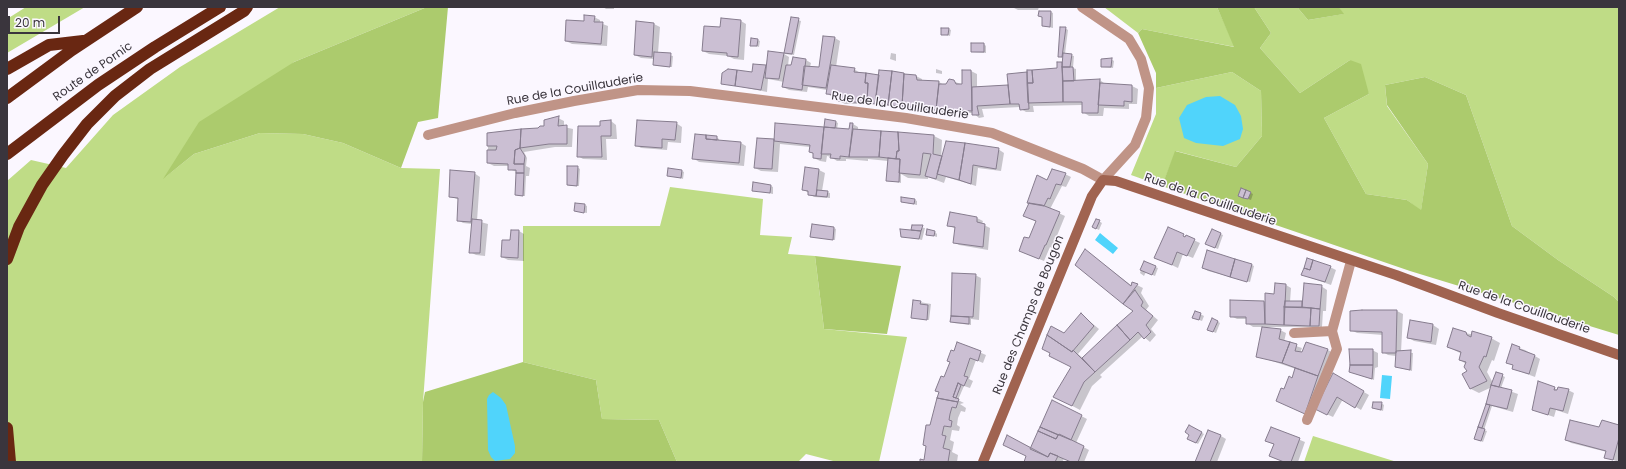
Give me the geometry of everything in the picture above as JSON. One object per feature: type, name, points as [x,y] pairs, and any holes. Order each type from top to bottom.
[{"type":"highway","points":[[7,98],[84,41],[137,7]]},
{"type":"highway","name":"Route de Pornic","points":[[7,154],[98,85],[155,47],[220,7]]},
{"type":"highway","points":[[7,258],[19,227],[42,185],[87,124],[116,96],[150,69],[244,11],[247,7]]},
{"type":"highway","points":[[7,69],[49,45],[84,41]]},
{"type":"highway","points":[[7,428],[10,462]]},
{"type":"street","points":[[1082,7],[1129,39],[1140,59],[1149,88],[1146,118],[1136,145],[1102,180]]},
{"type":"street","name":"Rue de la Couillauderie","points":[[428,136],[515,112],[638,90],[690,91],[906,118],[992,132],[1083,169],[1102,180],[1116,181],[1351,262],[1396,275],[1498,313],[1619,355]]},
{"type":"street","name":"Rue des Champs de Bougon","points":[[983,462],[1089,204],[1102,180]]},
{"type":"street","points":[[1307,420],[1337,349],[1332,331],[1351,262]]},
{"type":"street","points":[[1294,333],[1332,331]]},
{"type":"green space","points":[[26,7],[85,7],[7,53],[7,19]]},
{"type":"green space","points":[[280,7],[427,7],[294,62],[164,178],[194,154],[260,133],[303,134],[343,143],[401,168],[440,169],[423,402],[422,462],[7,462],[7,181],[31,160],[66,168],[113,115],[180,67]]},
{"type":"green space","points":[[427,7],[448,7],[438,118],[418,122],[401,168],[343,143],[303,134],[260,133],[194,154],[163,179],[199,122],[294,62]]},
{"type":"green space","points":[[1104,7],[1217,7],[1235,47],[1142,29],[1138,33]]},
{"type":"green space","points":[[1217,7],[1254,7],[1271,33],[1260,48],[1300,93],[1350,60],[1361,64],[1369,94],[1324,118],[1366,194],[1407,200],[1421,210],[1428,164],[1387,105],[1385,85],[1425,77],[1466,95],[1512,226],[1619,302],[1619,335],[1410,271],[1162,186],[1175,151],[1236,167],[1262,136],[1261,91],[1232,72],[1156,88],[1156,73],[1138,33],[1142,29],[1234,47]]},
{"type":"green space","points":[[1254,7],[1297,7],[1308,20],[1343,14],[1339,7],[1619,7],[1619,302],[1512,226],[1466,95],[1425,77],[1385,85],[1387,106],[1428,164],[1421,211],[1407,200],[1366,194],[1324,118],[1369,94],[1350,60],[1300,93],[1260,48],[1271,33]]},
{"type":"green space","points":[[1297,7],[1339,7],[1344,14],[1308,20]]},
{"type":"green space","points":[[1232,72],[1261,91],[1262,136],[1236,167],[1176,151],[1162,186],[1131,175],[1156,114],[1156,88]]},
{"type":"green space","points":[[670,187],[763,199],[760,235],[792,237],[788,254],[815,256],[824,329],[907,337],[879,462],[837,462],[806,454],[798,462],[677,462],[659,420],[602,419],[596,380],[523,362],[523,226],[660,226]]},
{"type":"green space","points":[[815,256],[901,266],[887,334],[824,329]]},
{"type":"green space","points":[[523,362],[596,380],[602,419],[659,420],[677,462],[422,462],[423,402],[425,392]]},
{"type":"green space","points":[[1313,436],[1397,462],[1304,462]]},
{"type":"water","points":[[1220,96],[1235,105],[1241,116],[1243,129],[1240,139],[1223,146],[1196,143],[1184,138],[1179,118],[1187,105],[1206,97]]},
{"type":"water","points":[[1100,233],[1118,248],[1113,254],[1095,240]]},
{"type":"water","points":[[1382,375],[1392,376],[1390,399],[1380,398]]},
{"type":"water","points":[[493,392],[501,398],[506,405],[515,446],[515,453],[510,459],[495,461],[491,457],[488,450],[487,399]]},
{"type":"building","points":[[1039,11],[1051,11],[1050,27],[1042,26],[1042,17],[1038,16]]},
{"type":"building","points":[[584,15],[595,16],[594,22],[603,22],[601,44],[565,41],[566,20],[584,21]]},
{"type":"building","points":[[791,17],[799,18],[792,54],[784,53]]},
{"type":"building","points":[[721,18],[741,20],[738,57],[727,56],[727,53],[702,51],[704,26],[720,27]]},
{"type":"building","points":[[636,21],[654,23],[652,57],[634,55]]},
{"type":"building","points":[[1060,27],[1066,27],[1062,57],[1058,57]]},
{"type":"building","points":[[941,28],[949,28],[948,35],[941,35]]},
{"type":"building","points":[[823,36],[835,37],[826,88],[802,85],[804,66],[819,67]]},
{"type":"building","points":[[751,38],[758,39],[757,46],[750,46]]},
{"type":"building","points":[[971,43],[984,43],[984,52],[971,52]]},
{"type":"building","points":[[768,51],[784,53],[779,79],[765,78]]},
{"type":"building","points":[[654,52],[671,53],[670,67],[653,65]]},
{"type":"building","points":[[1063,53],[1072,54],[1070,67],[1062,67]]},
{"type":"building","points":[[793,57],[806,59],[802,90],[782,87],[786,65],[791,65]]},
{"type":"building","points":[[1112,58],[1111,67],[1101,67],[1101,59]]},
{"type":"building","points":[[1057,62],[1062,62],[1063,102],[1028,103],[1027,83],[1033,83],[1032,70],[1057,68]]},
{"type":"building","points":[[753,64],[766,65],[761,90],[735,86],[737,70],[752,72]]},
{"type":"building","points":[[831,65],[855,68],[854,72],[866,73],[865,83],[868,83],[867,103],[838,101],[839,95],[826,94]]},
{"type":"building","points":[[1062,67],[1073,67],[1074,81],[1063,81]]},
{"type":"building","points":[[728,69],[737,70],[735,86],[721,84],[722,73]]},
{"type":"building","points":[[879,70],[892,71],[888,105],[875,104]]},
{"type":"building","points":[[962,70],[971,70],[972,111],[936,109],[939,84],[946,84],[949,79],[954,80],[956,84],[962,84]]},
{"type":"building","points":[[1027,70],[1032,70],[1033,83],[1027,83]]},
{"type":"building","points":[[892,71],[904,73],[902,106],[888,105]]},
{"type":"building","points":[[1027,72],[1029,109],[1020,110],[1019,104],[1010,104],[1007,74]]},
{"type":"building","points":[[866,73],[879,75],[875,104],[867,103],[868,83],[865,83]]},
{"type":"building","points":[[904,74],[916,75],[917,80],[939,81],[936,110],[902,106]]},
{"type":"building","points":[[1100,79],[1098,113],[1082,113],[1082,102],[1063,102],[1063,81]]},
{"type":"building","points":[[1100,83],[1132,85],[1132,102],[1124,101],[1124,106],[1098,105]]},
{"type":"building","points":[[1008,85],[1010,104],[977,106],[979,115],[972,115],[972,87]]},
{"type":"building","points":[[559,116],[558,126],[567,125],[567,144],[549,144],[520,148],[521,129],[538,128],[540,126],[544,126],[544,120]]},
{"type":"building","points":[[825,119],[836,121],[835,128],[824,127]]},
{"type":"building","points":[[611,120],[611,136],[601,136],[602,157],[577,157],[578,126],[600,126],[600,121]]},
{"type":"building","points":[[637,120],[677,122],[675,140],[662,139],[662,148],[635,146]]},
{"type":"building","points":[[775,123],[824,127],[821,159],[813,158],[813,153],[809,152],[810,145],[774,141]]},
{"type":"building","points":[[850,123],[853,123],[849,157],[840,156],[840,159],[830,158],[831,154],[821,154],[824,127],[849,129]]},
{"type":"building","points":[[521,129],[520,148],[515,150],[514,164],[524,164],[524,173],[516,173],[516,170],[508,170],[508,164],[487,163],[487,150],[496,150],[497,146],[487,146],[487,133]]},
{"type":"building","points":[[853,129],[881,131],[879,157],[849,157]]},
{"type":"building","points":[[881,131],[898,132],[899,151],[897,151],[896,159],[879,157]]},
{"type":"building","points":[[898,132],[934,135],[933,154],[942,156],[936,179],[925,176],[931,154],[923,153],[920,175],[899,173],[900,159],[896,159],[897,151],[899,151]]},
{"type":"building","points":[[695,134],[706,135],[706,139],[741,142],[739,163],[692,159]]},
{"type":"building","points":[[706,135],[717,136],[717,140],[706,139]]},
{"type":"building","points":[[757,138],[774,139],[772,169],[754,168]]},
{"type":"building","points":[[946,141],[965,143],[959,180],[937,174]]},
{"type":"building","points":[[965,143],[999,148],[996,169],[973,165],[971,184],[959,180]]},
{"type":"building","points":[[520,148],[525,156],[524,164],[514,164],[515,150]]},
{"type":"building","points":[[888,158],[900,159],[899,182],[886,181]]},
{"type":"building","points":[[567,166],[578,166],[577,186],[567,185]]},
{"type":"building","points":[[805,167],[819,169],[816,196],[808,195],[808,191],[802,190]]},
{"type":"building","points":[[668,168],[682,170],[681,178],[667,176]]},
{"type":"building","points":[[1052,169],[1066,173],[1061,185],[1056,184],[1050,199],[1048,198],[1044,206],[1027,203],[1037,175],[1047,180]]},
{"type":"building","points":[[450,170],[475,172],[471,222],[457,221],[458,198],[449,197]]},
{"type":"building","points":[[516,173],[524,173],[523,196],[515,195]]},
{"type":"building","points":[[753,182],[771,185],[770,193],[752,191]]},
{"type":"building","points":[[1241,188],[1246,190],[1243,198],[1238,196]]},
{"type":"building","points":[[817,190],[828,191],[827,197],[816,196]]},
{"type":"building","points":[[1246,190],[1251,192],[1248,199],[1243,198]]},
{"type":"building","points":[[901,197],[915,199],[914,204],[901,202]]},
{"type":"building","points":[[575,203],[585,204],[584,213],[574,211]]},
{"type":"building","points":[[1029,203],[1042,205],[1060,212],[1039,259],[1019,251],[1024,237],[1029,238],[1036,221],[1023,216]]},
{"type":"building","points":[[950,212],[977,217],[977,222],[985,224],[983,247],[953,243],[955,227],[947,226]]},
{"type":"building","points":[[472,219],[482,220],[480,253],[469,253]]},
{"type":"building","points":[[1096,219],[1100,220],[1096,229],[1092,227]]},
{"type":"building","points":[[812,224],[834,227],[833,240],[810,237]]},
{"type":"building","points":[[912,225],[923,225],[921,231],[911,230]]},
{"type":"building","points":[[1168,227],[1184,234],[1183,236],[1185,237],[1186,235],[1195,239],[1187,256],[1177,252],[1172,265],[1154,258]]},
{"type":"building","points":[[900,229],[921,231],[919,239],[901,237]]},
{"type":"building","points":[[927,229],[935,231],[934,236],[926,235]]},
{"type":"building","points":[[1212,229],[1221,233],[1215,248],[1205,244]]},
{"type":"building","points":[[511,230],[519,230],[518,258],[501,257],[502,240],[510,240]]},
{"type":"building","points":[[1085,249],[1131,286],[1132,282],[1138,284],[1123,304],[1075,265]]},
{"type":"building","points":[[1207,250],[1235,259],[1230,277],[1202,268]]},
{"type":"building","points":[[1307,258],[1313,260],[1310,270],[1304,268]]},
{"type":"building","points":[[1235,259],[1252,264],[1247,282],[1230,277]]},
{"type":"building","points":[[1313,260],[1331,266],[1325,282],[1301,275],[1304,268],[1310,270]]},
{"type":"building","points":[[1144,261],[1156,266],[1152,275],[1140,270]]},
{"type":"building","points":[[952,273],[976,274],[973,317],[951,316]]},
{"type":"building","points":[[1275,283],[1286,284],[1284,325],[1265,324],[1265,293],[1274,294]]},
{"type":"building","points":[[1304,283],[1322,285],[1320,309],[1302,307]]},
{"type":"building","points":[[1135,290],[1143,302],[1141,306],[1153,316],[1146,325],[1151,332],[1144,339],[1138,332],[1130,340],[1117,325],[1133,311],[1123,304]]},
{"type":"building","points":[[913,300],[921,301],[920,304],[928,305],[927,320],[911,318]]},
{"type":"building","points":[[1230,300],[1264,301],[1265,324],[1246,324],[1246,317],[1230,317]]},
{"type":"building","points":[[1285,301],[1302,301],[1302,307],[1284,307]]},
{"type":"building","points":[[1284,307],[1311,308],[1310,326],[1284,325]]},
{"type":"building","points":[[1311,308],[1320,309],[1319,326],[1310,326]]},
{"type":"building","points":[[1397,310],[1396,353],[1382,353],[1382,332],[1350,331],[1350,311]]},
{"type":"building","points":[[1195,311],[1201,313],[1199,320],[1192,318]]},
{"type":"building","points":[[1081,313],[1094,326],[1072,352],[1047,335],[1051,326],[1064,333]]},
{"type":"building","points":[[951,316],[969,317],[969,324],[950,322]]},
{"type":"building","points":[[1212,318],[1218,321],[1213,332],[1207,330]]},
{"type":"building","points":[[1410,320],[1433,324],[1431,342],[1407,338]]},
{"type":"building","points":[[1117,325],[1130,340],[1095,372],[1082,358]]},
{"type":"building","points":[[1262,327],[1281,329],[1279,339],[1290,342],[1282,363],[1256,357]]},
{"type":"building","points":[[1453,328],[1466,332],[1467,335],[1471,337],[1472,331],[1492,337],[1486,357],[1484,356],[1479,367],[1487,381],[1470,389],[1462,374],[1467,371],[1464,367],[1466,362],[1459,360],[1461,352],[1447,347]]},
{"type":"building","points":[[1047,335],[1072,352],[1073,350],[1095,372],[1084,382],[1072,406],[1053,397],[1071,367],[1049,356],[1050,353],[1042,349]]},
{"type":"building","points":[[957,342],[981,351],[978,361],[970,358],[964,376],[968,377],[964,386],[958,383],[953,397],[959,399],[958,402],[937,398],[939,392],[935,391],[941,376],[944,377],[950,362],[947,361],[951,350],[954,351]]},
{"type":"building","points":[[1290,342],[1297,344],[1295,351],[1302,352],[1306,342],[1328,349],[1318,376],[1282,363]]},
{"type":"building","points":[[1512,344],[1520,347],[1519,349],[1535,355],[1529,374],[1512,369],[1513,365],[1506,363]]},
{"type":"building","points":[[1349,349],[1373,349],[1373,365],[1350,365]]},
{"type":"building","points":[[1411,350],[1410,370],[1395,367],[1396,351]]},
{"type":"building","points":[[1350,365],[1373,365],[1372,379],[1349,372]]},
{"type":"building","points":[[1295,368],[1318,376],[1305,414],[1276,401],[1281,388],[1284,389],[1289,376],[1292,378]]},
{"type":"building","points":[[1496,372],[1503,374],[1499,387],[1491,385]]},
{"type":"building","points":[[1333,373],[1364,391],[1355,408],[1337,397],[1327,415],[1315,409]]},
{"type":"building","points":[[1538,381],[1555,387],[1554,390],[1557,390],[1558,387],[1569,389],[1563,411],[1550,408],[1548,415],[1532,410]]},
{"type":"building","points":[[958,383],[961,385],[956,398],[953,397]]},
{"type":"building","points":[[1491,385],[1512,390],[1507,409],[1486,404]]},
{"type":"building","points":[[937,398],[958,402],[956,408],[952,407],[950,414],[949,420],[952,421],[951,427],[944,426],[942,435],[946,436],[943,448],[950,450],[948,462],[920,462],[920,459],[924,460],[926,446],[923,445],[926,425],[930,425]]},
{"type":"building","points":[[1052,400],[1082,415],[1071,440],[1040,427]]},
{"type":"building","points":[[1373,402],[1382,402],[1381,410],[1372,408]]},
{"type":"building","points":[[1486,404],[1490,405],[1482,428],[1478,427]]},
{"type":"building","points":[[1570,420],[1599,427],[1602,420],[1619,425],[1619,438],[1613,460],[1604,458],[1606,451],[1565,440]]},
{"type":"building","points":[[1189,425],[1202,432],[1196,443],[1187,439],[1189,435],[1185,432]]},
{"type":"building","points":[[1040,427],[1058,435],[1056,439],[1038,431]]},
{"type":"building","points":[[1271,427],[1300,438],[1291,462],[1284,462],[1269,456],[1274,444],[1265,441]]},
{"type":"building","points":[[1478,427],[1485,429],[1481,441],[1474,439]]},
{"type":"building","points":[[1208,430],[1221,435],[1210,462],[1195,462]]},
{"type":"building","points":[[1038,431],[1056,439],[1059,434],[1084,446],[1078,462],[1071,462],[1050,453],[1048,457],[1030,449]]},
{"type":"building","points":[[1007,435],[1048,457],[1050,453],[1058,456],[1055,462],[1024,462],[1026,456],[1003,445]]}]
